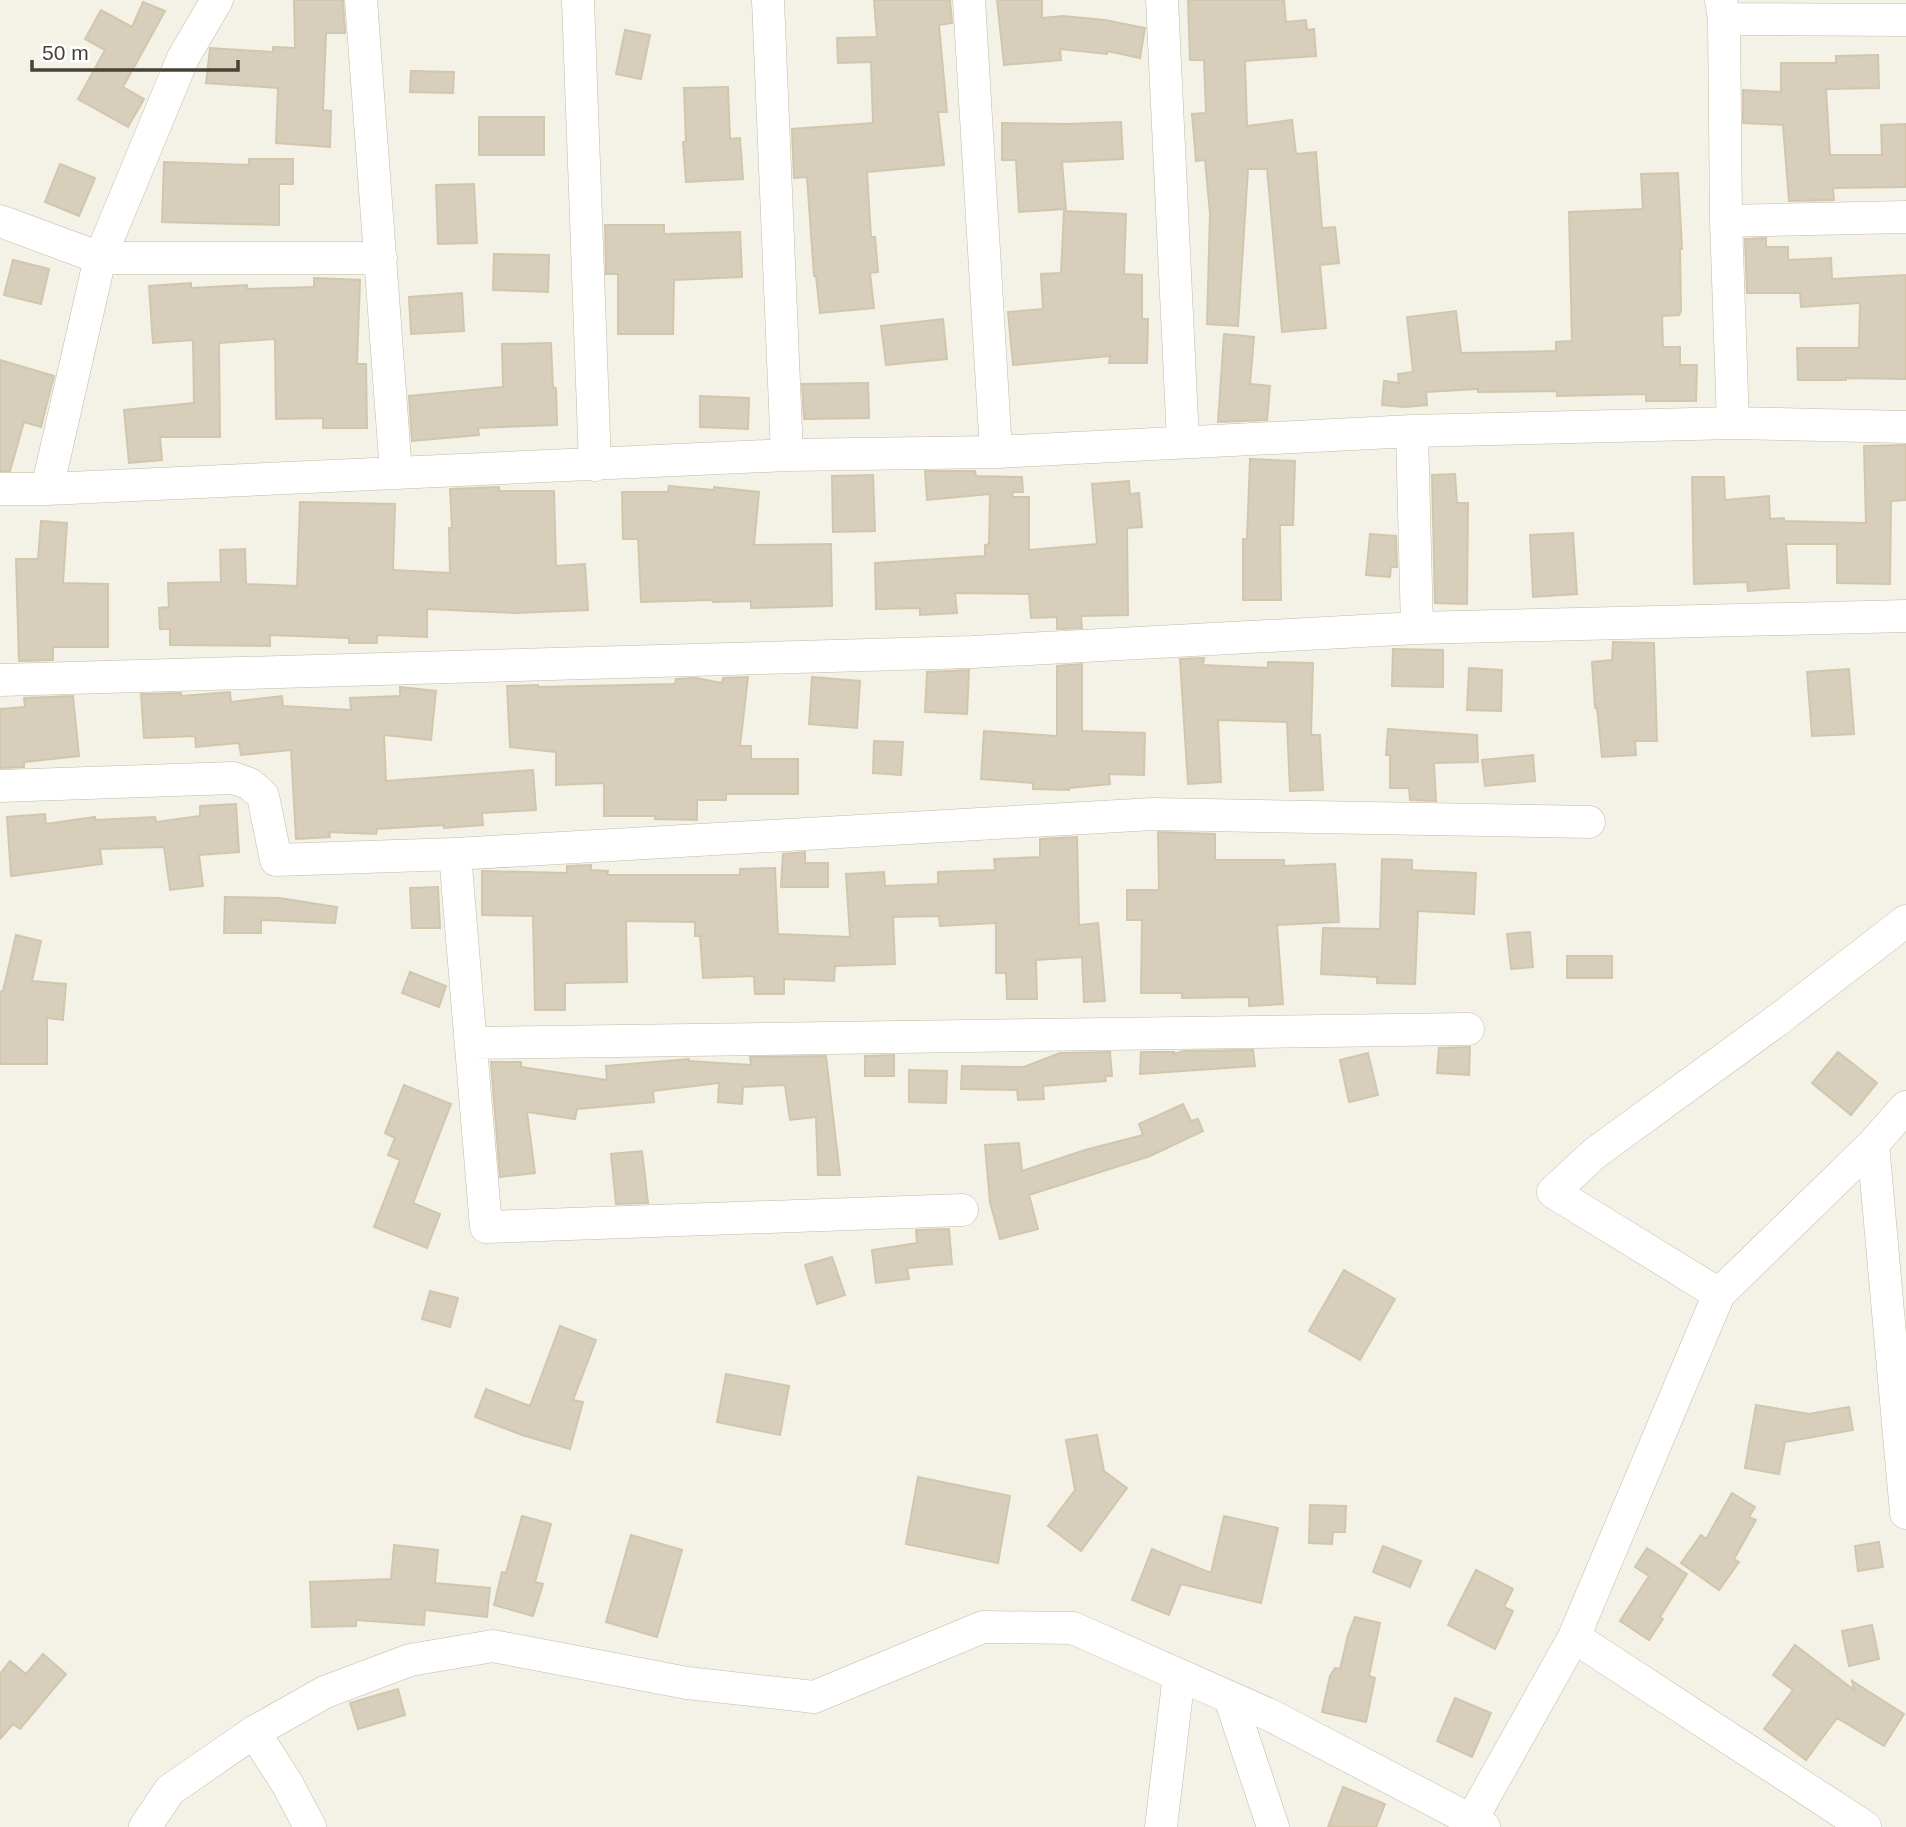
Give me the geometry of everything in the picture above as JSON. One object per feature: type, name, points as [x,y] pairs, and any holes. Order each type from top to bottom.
[{"type":"street","points":[[47,489],[100,258],[183,58],[216,0]]},
{"type":"street","points":[[361,0],[396,473]]},
{"type":"street","points":[[578,0],[595,465]]},
{"type":"street","points":[[768,0],[787,455]]},
{"type":"street","points":[[969,0],[996,452]]},
{"type":"street","points":[[1163,0],[1183,441]]},
{"type":"street","points":[[1733,423],[1722,9],[1906,20]]},
{"type":"street","points":[[1726,221],[1906,217]]},
{"type":"street","points":[[0,221],[100,258],[381,258]]},
{"type":"street","points":[[0,489],[787,455],[996,452],[1412,431],[1733,423],[1906,427]]},
{"type":"street","points":[[1412,431],[1417,628]]},
{"type":"street","points":[[0,680],[972,652],[1417,628],[1906,617]]},
{"type":"street","points":[[0,786],[233,778],[250,785],[263,796],[276,860],[455,853],[1153,814],[1589,822]]},
{"type":"street","points":[[455,853],[486,1227],[962,1210]]},
{"type":"street","points":[[1719,1294],[1553,1192],[1595,1153],[1779,1019],[1906,921]]},
{"type":"street","points":[[472,1043],[1468,1030]]},
{"type":"street","points":[[145,1827],[170,1790],[254,1732],[325,1692],[410,1660],[493,1646],[687,1683],[814,1697],[983,1627],[1073,1628],[1270,1715],[1478,1823],[1574,1637],[1719,1294],[1872,1144],[1906,1107]]},
{"type":"street","points":[[1872,1144],[1906,1513]]},
{"type":"street","points":[[1574,1637],[1865,1827]]},
{"type":"street","points":[[1161,1827],[1179,1675]]},
{"type":"street","points":[[1230,1698],[1273,1827]]},
{"type":"street","points":[[254,1732],[288,1785],[310,1827]]},
{"type":"building","points":[[294,0],[343,0],[345,33],[326,33],[323,110],[331,111],[330,147],[276,143],[278,88],[206,83],[210,48],[273,52],[273,47],[295,48]]},
{"type":"building","points":[[874,0],[950,0],[952,23],[939,25],[947,112],[938,112],[944,165],[867,172],[871,237],[875,237],[878,272],[870,273],[874,308],[820,313],[814,276],[807,177],[794,178],[792,129],[873,123],[871,62],[838,63],[837,38],[877,37]]},
{"type":"building","points":[[997,0],[1042,0],[1042,18],[1063,16],[1105,20],[1145,28],[1140,58],[1107,51],[1107,54],[1060,49],[1061,60],[1004,65]]},
{"type":"building","points":[[1188,0],[1284,0],[1286,22],[1306,20],[1307,30],[1314,29],[1316,56],[1245,61],[1247,126],[1292,120],[1296,154],[1316,152],[1322,228],[1335,227],[1339,263],[1320,265],[1326,328],[1282,332],[1267,169],[1248,169],[1238,326],[1207,324],[1210,214],[1205,160],[1196,161],[1192,114],[1206,113],[1204,60],[1190,60]]},
{"type":"building","points":[[143,2],[165,11],[123,87],[144,99],[128,127],[78,99],[105,50],[85,39],[101,10],[132,27]]},
{"type":"building","points":[[625,30],[650,35],[641,79],[616,74]]},
{"type":"building","points":[[1878,55],[1879,88],[1826,89],[1830,155],[1882,155],[1881,125],[1906,124],[1906,187],[1833,188],[1834,200],[1789,201],[1783,125],[1743,123],[1743,90],[1781,92],[1781,63],[1836,63],[1836,56]]},
{"type":"building","points":[[411,71],[454,72],[453,93],[410,92]]},
{"type":"building","points":[[728,87],[730,139],[740,138],[743,179],[686,182],[683,142],[686,142],[684,88]]},
{"type":"building","points":[[479,117],[544,117],[544,155],[479,155]]},
{"type":"building","points":[[1121,122],[1123,159],[1062,162],[1066,209],[1019,212],[1016,160],[1002,160],[1002,123]]},
{"type":"building","points":[[249,159],[293,159],[293,184],[279,184],[279,225],[162,222],[164,162],[249,165]]},
{"type":"building","points":[[60,164],[95,178],[79,216],[45,202]]},
{"type":"building","points":[[1678,173],[1682,249],[1681,311],[1679,315],[1662,316],[1663,347],[1680,347],[1680,365],[1697,365],[1696,401],[1646,401],[1646,394],[1557,396],[1557,391],[1478,392],[1478,389],[1426,392],[1427,405],[1382,405],[1384,381],[1399,383],[1398,374],[1413,372],[1407,317],[1456,311],[1461,353],[1556,351],[1556,342],[1572,341],[1569,212],[1643,209],[1641,174]]},
{"type":"building","points":[[474,184],[477,243],[438,244],[436,185]]},
{"type":"building","points":[[1064,211],[1126,214],[1124,274],[1142,275],[1142,319],[1148,319],[1147,363],[1109,363],[1110,356],[1013,365],[1008,312],[1043,309],[1041,274],[1061,273]]},
{"type":"building","points":[[605,225],[664,225],[664,234],[740,232],[742,277],[674,280],[673,334],[618,334],[618,274],[606,274]]},
{"type":"building","points":[[1766,238],[1766,247],[1788,247],[1788,260],[1831,258],[1832,279],[1906,275],[1906,379],[1798,380],[1797,348],[1859,348],[1860,303],[1801,307],[1800,293],[1747,293],[1745,239]]},
{"type":"building","points":[[494,254],[549,255],[548,292],[493,290]]},
{"type":"building","points":[[13,260],[49,269],[41,304],[4,295]]},
{"type":"building","points":[[314,278],[360,280],[357,364],[366,364],[367,428],[323,428],[323,418],[276,419],[275,339],[219,343],[220,437],[160,437],[162,460],[129,463],[124,410],[194,403],[193,340],[153,343],[149,286],[191,283],[191,288],[247,285],[247,289],[314,287]]},
{"type":"building","points":[[462,293],[464,331],[411,334],[409,297]]},
{"type":"building","points":[[943,319],[947,359],[886,365],[881,326]]},
{"type":"building","points":[[1224,334],[1254,337],[1250,384],[1270,386],[1267,420],[1218,422]]},
{"type":"building","points":[[551,343],[557,425],[478,428],[479,435],[412,441],[409,396],[503,387],[502,344]]},
{"type":"building","points":[[0,360],[54,376],[41,427],[24,422],[10,471],[0,471]]},
{"type":"building","points":[[868,383],[869,418],[804,419],[802,384]]},
{"type":"building","points":[[700,396],[749,398],[748,429],[700,427]]},
{"type":"building","points":[[1906,445],[1906,500],[1891,501],[1890,584],[1837,583],[1837,544],[1786,544],[1789,588],[1748,591],[1747,582],[1694,584],[1692,477],[1724,477],[1725,500],[1769,496],[1770,519],[1866,523],[1864,446]]},
{"type":"building","points":[[1250,459],[1295,461],[1293,525],[1280,525],[1281,600],[1243,600],[1243,539],[1247,539]]},
{"type":"building","points":[[925,471],[975,471],[976,476],[1022,477],[1023,492],[1013,492],[1012,497],[1029,497],[1029,550],[1097,544],[1092,484],[1129,481],[1130,494],[1139,493],[1142,527],[1127,528],[1128,615],[1081,616],[1082,628],[1057,629],[1057,617],[1031,618],[1029,594],[955,593],[957,613],[920,615],[920,608],[876,609],[875,563],[985,556],[985,545],[989,544],[990,494],[927,500]]},
{"type":"building","points":[[1455,474],[1457,503],[1468,503],[1467,604],[1435,603],[1432,475]]},
{"type":"building","points":[[873,475],[875,531],[833,532],[832,476]]},
{"type":"building","points":[[669,486],[759,492],[754,545],[831,544],[832,606],[751,608],[751,601],[641,602],[638,539],[623,539],[622,492],[668,492]]},
{"type":"building","points":[[499,487],[499,491],[554,491],[556,566],[585,564],[588,610],[515,613],[427,609],[427,637],[377,635],[377,643],[349,643],[349,638],[270,635],[270,646],[170,645],[170,629],[160,629],[159,608],[169,607],[168,583],[221,582],[220,550],[245,549],[246,584],[297,586],[300,502],[395,504],[393,570],[450,573],[450,489]]},
{"type":"building","points":[[41,521],[67,523],[63,583],[108,584],[108,647],[53,647],[53,660],[19,661],[16,559],[38,559]]},
{"type":"building","points":[[1573,533],[1577,594],[1533,597],[1530,535]]},
{"type":"building","points":[[1370,534],[1396,536],[1397,567],[1391,567],[1390,577],[1366,575]]},
{"type":"building","points":[[1613,642],[1654,643],[1657,741],[1635,741],[1636,755],[1602,757],[1592,662],[1612,660]]},
{"type":"building","points":[[1393,649],[1443,650],[1443,687],[1392,686]]},
{"type":"building","points":[[1204,658],[1203,665],[1268,668],[1268,662],[1313,663],[1311,735],[1320,735],[1323,790],[1290,791],[1287,722],[1218,720],[1221,782],[1188,784],[1180,659]]},
{"type":"building","points":[[1082,664],[1082,731],[1145,733],[1144,775],[1109,774],[1110,784],[1069,790],[1033,789],[1033,783],[981,779],[984,731],[1057,736],[1057,666]]},
{"type":"building","points":[[1469,668],[1502,670],[1501,711],[1467,710]]},
{"type":"building","points":[[1849,669],[1854,734],[1812,736],[1807,672]]},
{"type":"building","points":[[969,670],[967,714],[925,712],[927,672]]},
{"type":"building","points":[[748,677],[740,746],[751,746],[751,759],[798,759],[798,794],[726,794],[726,800],[697,800],[697,820],[655,819],[655,816],[604,816],[604,783],[556,785],[556,752],[510,747],[507,686],[675,684],[676,679],[696,678],[722,683],[723,678]]},
{"type":"building","points":[[812,677],[860,681],[857,728],[809,724]]},
{"type":"building","points":[[400,687],[436,691],[431,740],[384,735],[386,781],[533,770],[536,810],[482,813],[483,825],[377,829],[376,834],[329,832],[330,837],[296,839],[291,750],[241,755],[239,743],[196,747],[195,736],[144,738],[141,694],[181,693],[181,696],[230,692],[231,702],[282,696],[283,706],[351,710],[350,698],[400,696]]},
{"type":"building","points":[[73,696],[79,756],[24,762],[24,767],[0,768],[0,709],[25,707],[24,698]]},
{"type":"building","points":[[1388,729],[1477,735],[1478,762],[1434,763],[1436,801],[1410,800],[1409,788],[1390,788],[1390,755],[1386,755]]},
{"type":"building","points":[[874,741],[903,742],[901,775],[873,773]]},
{"type":"building","points":[[1533,755],[1535,781],[1485,786],[1482,760]]},
{"type":"building","points":[[236,804],[239,852],[199,855],[203,886],[170,890],[164,847],[100,849],[102,864],[11,876],[7,817],[45,814],[46,824],[95,817],[95,820],[155,817],[156,822],[200,816],[200,806]]},
{"type":"building","points":[[1158,832],[1215,834],[1215,860],[1284,860],[1284,866],[1335,864],[1339,922],[1277,925],[1283,1004],[1249,1006],[1249,997],[1182,998],[1182,993],[1141,993],[1142,920],[1127,920],[1127,890],[1159,890]]},
{"type":"building","points":[[1077,837],[1079,925],[1098,923],[1105,1001],[1084,1002],[1082,957],[1036,960],[1037,999],[1007,999],[1006,973],[996,973],[996,923],[940,926],[939,916],[893,917],[895,964],[835,966],[834,981],[784,979],[784,994],[755,994],[754,976],[703,978],[700,936],[695,936],[695,922],[626,921],[627,982],[565,983],[565,1010],[535,1010],[533,916],[482,915],[482,871],[567,873],[567,866],[591,865],[591,870],[608,871],[607,875],[740,875],[740,869],[775,868],[778,934],[850,937],[846,874],[884,872],[885,886],[938,884],[938,872],[995,870],[994,859],[1040,857],[1040,839]]},
{"type":"building","points":[[805,852],[805,863],[828,863],[828,887],[781,887],[783,854]]},
{"type":"building","points":[[1382,859],[1412,860],[1412,870],[1476,873],[1474,914],[1418,911],[1415,984],[1377,983],[1377,977],[1321,974],[1323,928],[1380,929]]},
{"type":"building","points":[[438,887],[440,928],[412,928],[410,888]]},
{"type":"building","points":[[225,897],[279,898],[337,907],[335,923],[261,920],[261,933],[224,933]]},
{"type":"building","points":[[1530,932],[1533,967],[1511,969],[1507,934]]},
{"type":"building","points":[[16,935],[41,941],[32,981],[66,984],[63,1020],[47,1018],[47,1064],[0,1064],[0,992],[3,991]]},
{"type":"building","points":[[1567,956],[1612,956],[1612,978],[1567,978]]},
{"type":"building","points":[[410,972],[446,986],[439,1007],[402,993]]},
{"type":"building","points":[[1470,1047],[1469,1075],[1437,1073],[1439,1048]]},
{"type":"building","points":[[1253,1050],[1255,1066],[1140,1074],[1141,1052],[1174,1054],[1184,1051]]},
{"type":"building","points":[[1110,1052],[1112,1076],[1105,1076],[1106,1081],[1043,1086],[1044,1099],[1018,1100],[1017,1090],[961,1089],[962,1066],[1024,1067],[1060,1053]]},
{"type":"building","points":[[1838,1052],[1877,1083],[1851,1115],[1812,1083]]},
{"type":"building","points":[[1368,1053],[1378,1095],[1349,1102],[1340,1060]]},
{"type":"building","points":[[894,1055],[894,1076],[865,1076],[865,1056]]},
{"type":"building","points":[[826,1056],[840,1175],[818,1175],[816,1117],[790,1120],[785,1085],[743,1087],[742,1104],[718,1102],[719,1083],[653,1091],[654,1102],[577,1109],[575,1119],[527,1112],[535,1173],[500,1177],[491,1062],[521,1062],[521,1067],[607,1080],[606,1066],[689,1059],[751,1065],[750,1057]]},
{"type":"building","points":[[909,1070],[947,1071],[946,1103],[909,1102]]},
{"type":"building","points":[[404,1085],[451,1104],[413,1203],[440,1214],[427,1248],[374,1227],[400,1160],[388,1155],[395,1138],[385,1133]]},
{"type":"building","points":[[1183,1104],[1191,1121],[1198,1119],[1203,1131],[1150,1156],[1029,1195],[1038,1229],[1000,1239],[990,1202],[985,1145],[1019,1143],[1022,1171],[1085,1150],[1143,1135],[1139,1124]]},
{"type":"building","points":[[642,1151],[648,1203],[616,1204],[611,1154]]},
{"type":"building","points":[[949,1229],[952,1264],[907,1268],[909,1279],[876,1283],[872,1250],[917,1243],[916,1230]]},
{"type":"building","points":[[832,1257],[845,1295],[817,1304],[805,1265]]},
{"type":"building","points":[[1344,1270],[1395,1299],[1360,1360],[1309,1331]]},
{"type":"building","points":[[430,1291],[458,1298],[450,1327],[422,1319]]},
{"type":"building","points":[[560,1326],[596,1340],[573,1400],[583,1402],[570,1449],[475,1417],[486,1389],[530,1406]]},
{"type":"building","points":[[726,1374],[789,1386],[780,1435],[717,1422]]},
{"type":"building","points":[[1756,1405],[1809,1414],[1849,1407],[1853,1430],[1785,1442],[1779,1474],[1745,1468]]},
{"type":"building","points":[[1097,1435],[1104,1471],[1127,1488],[1081,1551],[1048,1526],[1075,1490],[1066,1440]]},
{"type":"building","points":[[918,1477],[1010,1496],[998,1563],[906,1544]]},
{"type":"building","points":[[1732,1493],[1755,1507],[1749,1517],[1756,1520],[1734,1559],[1739,1562],[1719,1590],[1681,1563],[1701,1535],[1706,1539]]},
{"type":"building","points":[[1310,1505],[1346,1506],[1345,1532],[1333,1532],[1332,1544],[1309,1543]]},
{"type":"building","points":[[522,1516],[551,1524],[535,1582],[543,1584],[533,1616],[494,1605],[502,1572],[506,1573]]},
{"type":"building","points":[[1224,1516],[1278,1528],[1261,1603],[1181,1584],[1169,1615],[1132,1600],[1152,1549],[1211,1573]]},
{"type":"building","points":[[631,1535],[682,1550],[657,1637],[606,1622]]},
{"type":"building","points":[[1879,1542],[1883,1567],[1858,1571],[1855,1546]]},
{"type":"building","points":[[394,1545],[438,1550],[435,1583],[490,1588],[487,1617],[425,1610],[424,1625],[356,1620],[356,1626],[312,1627],[310,1582],[391,1579]]},
{"type":"building","points":[[1383,1546],[1421,1561],[1410,1587],[1373,1572]]},
{"type":"building","points":[[1647,1548],[1687,1574],[1649,1640],[1620,1621],[1649,1576],[1635,1567]]},
{"type":"building","points":[[1476,1570],[1513,1589],[1504,1607],[1513,1611],[1495,1649],[1448,1625]]},
{"type":"building","points":[[1355,1617],[1380,1623],[1369,1676],[1375,1678],[1366,1722],[1322,1712],[1330,1676],[1335,1668],[1340,1669]]},
{"type":"building","points":[[1872,1625],[1879,1659],[1849,1666],[1842,1631]]},
{"type":"building","points":[[1795,1645],[1854,1690],[1852,1681],[1904,1714],[1884,1746],[1837,1718],[1806,1760],[1764,1729],[1793,1690],[1773,1675]]},
{"type":"building","points":[[43,1654],[66,1674],[20,1729],[13,1724],[0,1739],[0,1674],[10,1661],[26,1674]]},
{"type":"building","points":[[398,1689],[405,1715],[358,1729],[350,1703]]},
{"type":"building","points":[[1455,1698],[1491,1713],[1472,1757],[1437,1741]]},
{"type":"building","points":[[1343,1787],[1385,1804],[1376,1827],[1328,1827]]}]
